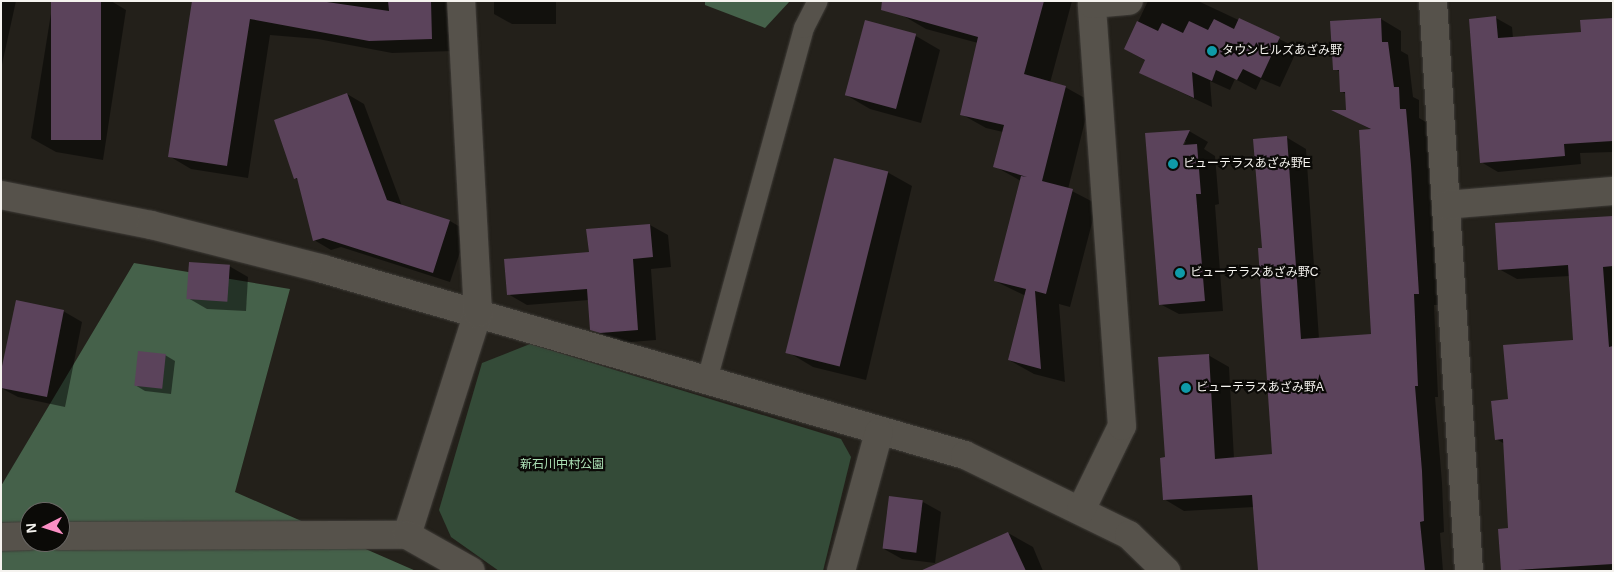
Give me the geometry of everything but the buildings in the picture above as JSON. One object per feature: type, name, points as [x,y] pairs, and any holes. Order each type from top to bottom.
[{"type":"street","points":[[407,536],[478,313],[461,1]]},
{"type":"street","points":[[1081,510],[1122,426],[1092,4],[1129,1]]},
{"type":"street","points":[[1433,1],[1469,571]]},
{"type":"street","points":[[1446,204],[1613,191]]},
{"type":"street","points":[[1,195],[151,225],[478,313],[879,432],[965,455],[1130,535],[1166,571]]},
{"type":"street","points":[[841,571],[879,432]]},
{"type":"street","points":[[1,537],[20,536]]},
{"type":"street","points":[[70,536],[407,536],[471,571]]},
{"type":"lane","points":[[707,380],[804,28],[818,1]]},
{"type":"green space","points":[[705,1],[790,1],[765,28],[705,5]]},
{"type":"green space","points":[[134,263],[290,289],[235,492],[416,571],[1,571],[1,486]]},
{"type":"green space","name":"新石川中村公園","points":[[530,344],[841,439],[851,457],[823,571],[499,571],[451,537],[439,510],[482,363]]},
{"type":"place","name":"タウンヒルズあざみ野","points":[[1212,51]]},
{"type":"place","name":"ビューテラスあざみ野E","points":[[1173,164]]},
{"type":"place","name":"ビューテラスあざみ野C","points":[[1180,273]]},
{"type":"place","name":"ビューテラスあざみ野A","points":[[1186,388]]}]
